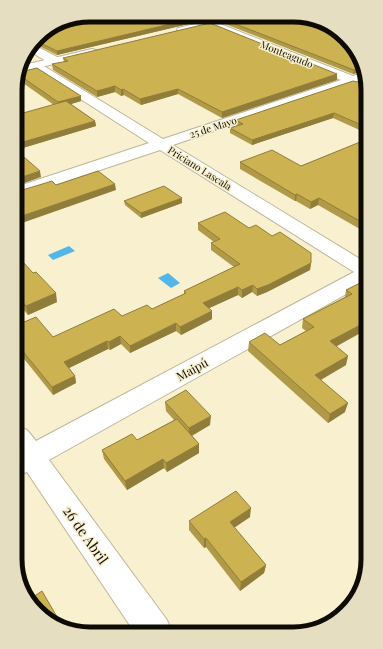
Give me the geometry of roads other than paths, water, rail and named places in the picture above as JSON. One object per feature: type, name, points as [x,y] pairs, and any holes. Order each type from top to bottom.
[{"type":"street","points":[[172,33],[205,22]]},
{"type":"street","name":"Monteagudo","points":[[216,22],[360,81]]},
{"type":"street","points":[[36,50],[55,61]]},
{"type":"street","points":[[28,68],[102,50]]},
{"type":"street","name":"Priciano Lascala","points":[[28,68],[162,144],[361,268]]},
{"type":"street","name":"25 de Mayo","points":[[22,191],[162,144],[360,81]]},
{"type":"street","name":"Maipú","points":[[22,453],[361,277]]},
{"type":"street","name":"26 de Abril","points":[[22,453],[150,627]]},
{"type":"water","points":[[69,246],[75,251],[53,260],[48,255]]},
{"type":"water","points":[[168,273],[180,283],[171,288],[158,278]]}]
